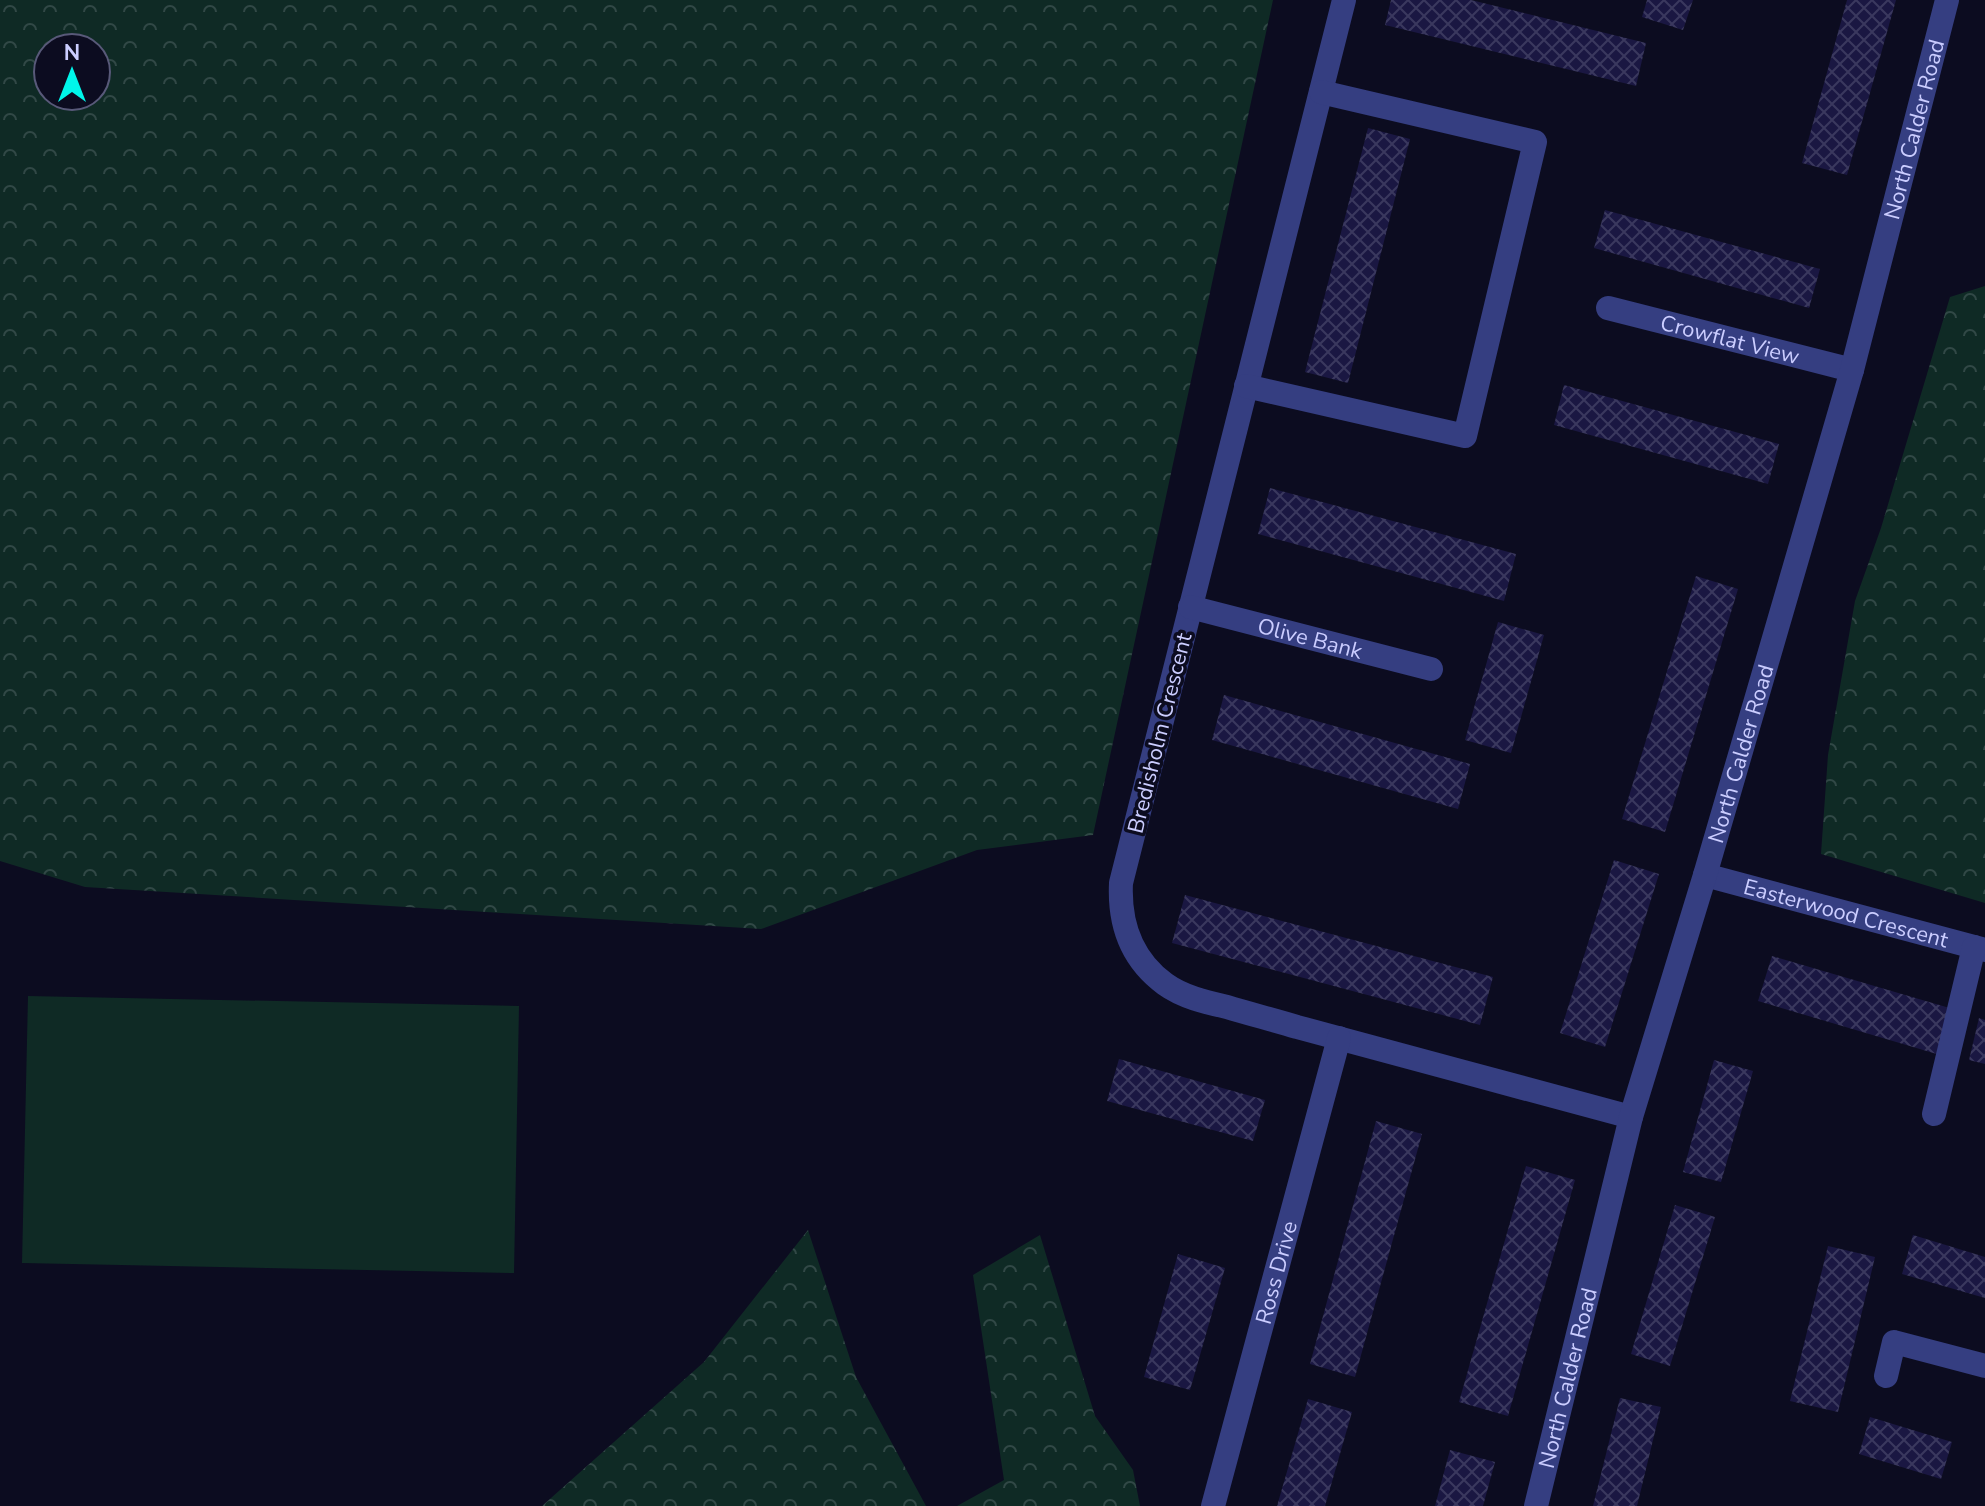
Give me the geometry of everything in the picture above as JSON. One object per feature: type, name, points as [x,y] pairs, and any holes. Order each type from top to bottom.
[{"type":"street","name":"Bredisholm Crescent","points":[[1344,0],[1121,883],[1121,913],[1129,939],[1140,959],[1152,973],[1181,994],[1631,1117]]},
{"type":"street","name":"North Calder Road","points":[[1536,1506],[1631,1117],[1852,370],[1947,0]]},
{"type":"street","points":[[1246,386],[1465,436],[1535,142],[1321,92]]},
{"type":"street","name":"Crowflat View","points":[[1608,308],[1852,370]]},
{"type":"street","name":"Olive Bank","points":[[1190,607],[1431,669]]},
{"type":"street","name":"Easterwood Crescent","points":[[1705,875],[1979,949]]},
{"type":"street","points":[[1934,1114],[1979,949]]},
{"type":"street","name":"Ross Drive","points":[[1213,1506],[1339,1038]]},
{"type":"street","points":[[1886,1376],[1894,1342],[1985,1366]]},
{"type":"green space","points":[[0,0],[1273,0],[1093,835],[977,850],[761,929],[85,887],[0,861]]},
{"type":"green space","points":[[1985,286],[1985,903],[1821,854],[1828,755],[1855,601],[1881,528],[1950,297]]},
{"type":"green space","points":[[28,996],[519,1006],[514,1273],[22,1263]]},
{"type":"green space","points":[[808,1230],[856,1377],[926,1506],[542,1506],[704,1362]]},
{"type":"green space","points":[[1040,1235],[1095,1416],[1133,1470],[1140,1506],[957,1506],[1004,1480],[973,1275]]},
{"type":"building","points":[[1391,0],[1471,0],[1646,43],[1636,86],[1385,25]]},
{"type":"building","points":[[1647,0],[1693,0],[1683,30],[1642,17]]},
{"type":"building","points":[[1847,0],[1896,0],[1847,175],[1802,163]]},
{"type":"building","points":[[1368,128],[1410,139],[1348,383],[1305,372]]},
{"type":"building","points":[[1605,210],[1820,269],[1809,308],[1594,248]]},
{"type":"building","points":[[1564,385],[1779,444],[1768,484],[1554,425]]},
{"type":"building","points":[[1270,488],[1516,554],[1504,601],[1258,534]]},
{"type":"building","points":[[1696,576],[1738,589],[1665,832],[1622,819]]},
{"type":"building","points":[[1498,622],[1544,635],[1511,753],[1465,740]]},
{"type":"building","points":[[1224,695],[1470,764],[1458,809],[1212,740]]},
{"type":"building","points":[[1614,860],[1659,874],[1605,1047],[1560,1033]]},
{"type":"building","points":[[1185,895],[1493,977],[1480,1025],[1172,943]]},
{"type":"building","points":[[1772,956],[1953,1009],[1940,1055],[1758,1001]]},
{"type":"building","points":[[1979,1018],[1985,1020],[1985,1064],[1969,1060]]},
{"type":"building","points":[[1119,1059],[1265,1100],[1253,1141],[1107,1101]]},
{"type":"building","points":[[1714,1060],[1753,1071],[1721,1182],[1683,1172]]},
{"type":"building","points":[[1376,1121],[1422,1134],[1355,1377],[1310,1364]]},
{"type":"building","points":[[1526,1166],[1575,1180],[1508,1416],[1459,1402]]},
{"type":"building","points":[[1675,1205],[1715,1217],[1670,1366],[1631,1354]]},
{"type":"building","points":[[1913,1235],[1985,1257],[1985,1298],[1902,1274]]},
{"type":"building","points":[[1828,1246],[1875,1257],[1838,1412],[1790,1401]]},
{"type":"building","points":[[1178,1254],[1225,1268],[1190,1390],[1144,1377]]},
{"type":"building","points":[[1620,1398],[1661,1407],[1637,1506],[1593,1506]]},
{"type":"building","points":[[1308,1399],[1352,1412],[1325,1506],[1277,1506]]},
{"type":"building","points":[[1870,1417],[1952,1442],[1941,1479],[1859,1454]]},
{"type":"building","points":[[1450,1450],[1495,1462],[1483,1506],[1435,1506]]}]
